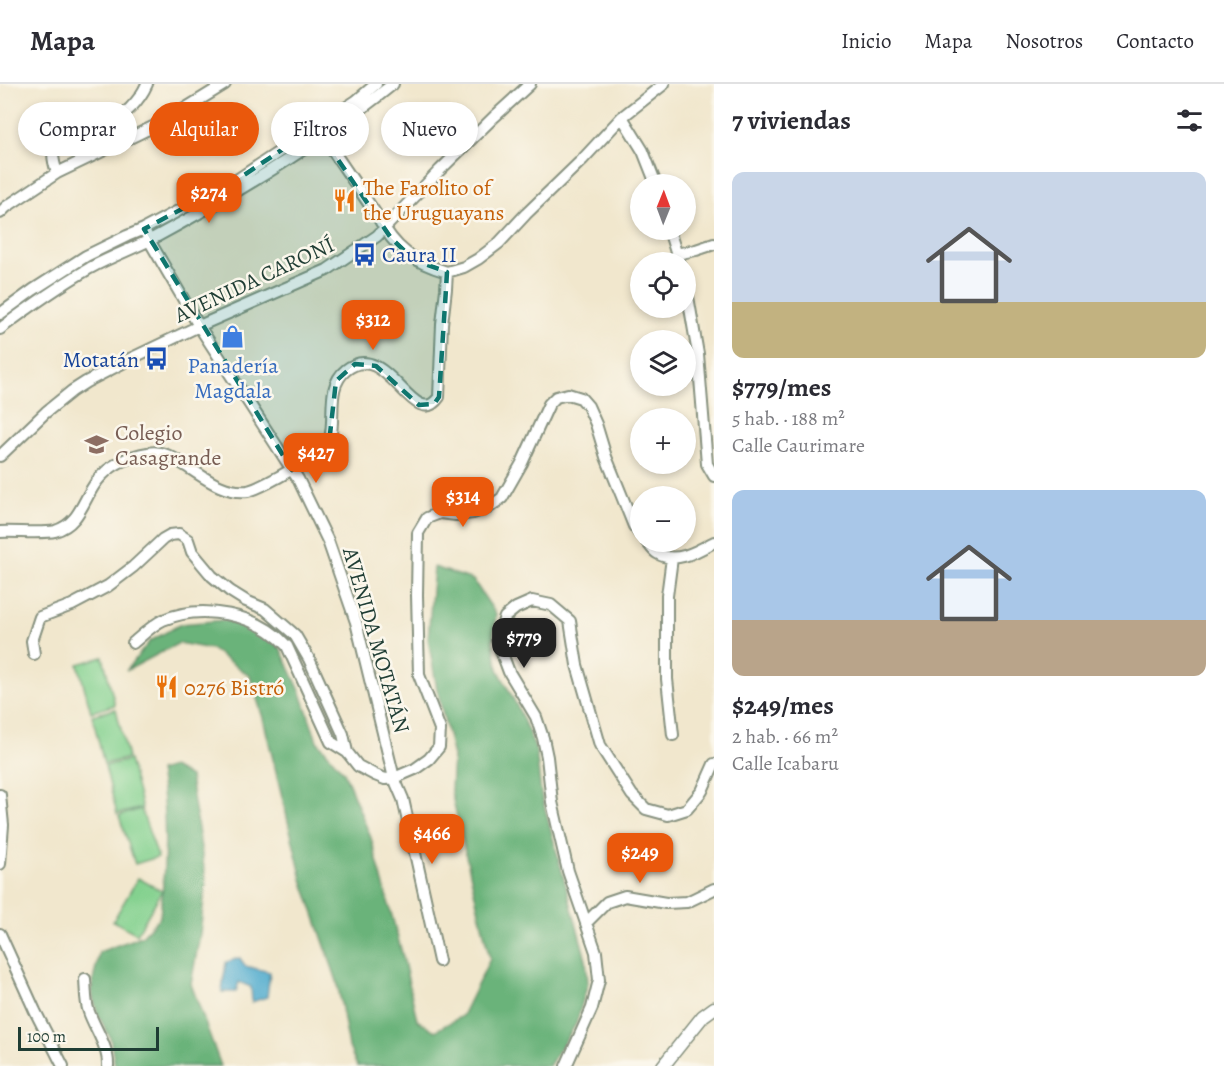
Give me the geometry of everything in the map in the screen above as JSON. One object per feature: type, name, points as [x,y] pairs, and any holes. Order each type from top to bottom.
[{"type":"street","points":[[57,173],[53,159],[54,149],[61,142],[89,136],[119,119],[136,101],[147,84]]},
{"type":"street","points":[[0,213],[57,173],[165,121],[225,84]]},
{"type":"street","points":[[354,102],[376,84]]},
{"type":"street","points":[[369,103],[393,84]]},
{"type":"street","name":"AVENIDA CARONÍ","points":[[0,456],[29,426],[72,391],[132,358],[327,270],[385,230],[440,170],[530,84]]},
{"type":"street","points":[[336,156],[385,230],[403,251],[414,260],[447,272],[464,267],[499,243],[622,117],[664,84]]},
{"type":"street","points":[[622,117],[643,152],[652,174]]},
{"type":"street","points":[[0,314],[86,256],[144,229],[277,156]]},
{"type":"street","points":[[0,328],[39,299],[92,267],[149,240],[240,190],[286,156]]},
{"type":"street","name":"AVENIDA MOTATÁN","points":[[144,229],[200,326],[292,470],[328,541],[356,622],[394,778],[403,799],[439,961]]},
{"type":"street","points":[[692,252],[714,244]]},
{"type":"street","points":[[0,532],[53,532],[65,527],[77,517],[96,482],[105,472],[133,456],[151,452],[171,457],[222,488],[236,490],[249,490],[292,470],[324,452],[329,443],[332,428],[332,398],[336,381],[355,364],[365,363],[376,366],[419,405],[434,404],[439,397],[447,272]]},
{"type":"street","points":[[692,318],[698,354],[707,464],[714,476]]},
{"type":"street","points":[[133,643],[159,622],[177,615],[194,613],[233,616],[268,629],[287,646],[332,742],[347,752],[358,766],[375,775],[394,778],[415,769],[429,759],[439,747],[440,729],[419,675],[417,552],[418,533],[427,518],[440,513],[456,515],[473,513],[488,508],[502,498],[522,463],[549,404],[556,397],[568,394],[581,398],[588,406],[630,516]]},
{"type":"street","points":[[34,654],[32,641],[40,617],[72,605],[108,586],[134,567],[163,539],[179,534],[188,540],[192,552],[212,576],[238,596],[265,609],[295,635],[309,659],[343,734],[347,752]]},
{"type":"street","points":[[656,552],[672,558],[693,554],[714,542]]},
{"type":"street","points":[[672,558],[667,596],[667,679],[673,735]]},
{"type":"street","points":[[566,1066],[592,1008],[599,980],[596,952],[568,871],[552,802],[543,738],[536,717],[509,672],[497,640],[505,617],[516,608],[532,601],[551,605],[570,621],[578,665],[600,745],[632,795],[646,808],[668,815],[687,809],[702,791],[714,764]]},
{"type":"street","points":[[0,795],[3,825],[0,864]]},
{"type":"street","points":[[587,922],[607,902],[625,896],[666,903],[687,902],[714,889]]},
{"type":"street","points":[[0,934],[63,1066]]},
{"type":"street","points":[[85,979],[87,1009],[104,1048],[108,1066]]},
{"type":"street","points":[[663,1066],[703,1016],[714,1008]]},
{"type":"highlighted area","points":[[316,127],[391,238],[414,260],[447,272],[439,397],[434,404],[419,405],[376,366],[355,364],[336,381],[329,443],[292,470],[144,229],[235,181]]},
{"type":"green space","points":[[434,567],[473,580],[496,614],[493,641],[498,669],[536,750],[541,794],[586,960],[588,983],[576,1024],[549,1066],[357,1066],[349,1047],[337,981],[302,879],[263,718],[250,676],[211,649],[179,643],[126,671],[150,641],[181,624],[225,620],[263,632],[280,648],[301,693],[317,741],[344,772],[371,838],[403,957],[417,1020],[435,1031],[462,1016],[490,959],[451,791],[453,756],[428,639]]},
{"type":"green space","points":[[103,657],[115,705],[91,712],[78,664]]},
{"type":"green space","points":[[116,709],[128,758],[104,764],[92,715]]},
{"type":"green space","points":[[129,760],[142,808],[117,814],[105,766]]},
{"type":"green space","points":[[172,767],[190,777],[206,881],[191,984],[221,1066],[115,1066],[110,1037],[98,1015],[91,991],[99,952],[142,936],[160,917],[165,844],[164,808],[159,771]]},
{"type":"green space","points":[[141,809],[158,857],[135,864],[119,816]]},
{"type":"green space","points":[[138,878],[162,891],[137,934],[113,921]]},
{"type":"water","points":[[240,958],[245,966],[270,972],[267,997],[252,1002],[251,987],[239,982],[236,992],[222,992],[226,962]]},
{"type":"place","name":"The Farolito of the Uruguayans","points":[[345,200]]},
{"type":"place","name":"Caura II","points":[[364,254]]},
{"type":"place","name":"Panadería Magdala","points":[[233,336]]},
{"type":"place","name":"Motatán","points":[[157,359]]},
{"type":"place","name":"Colegio Casagrande","points":[[97,445]]},
{"type":"place","name":"0276 Bistró","points":[[166,687]]}]
